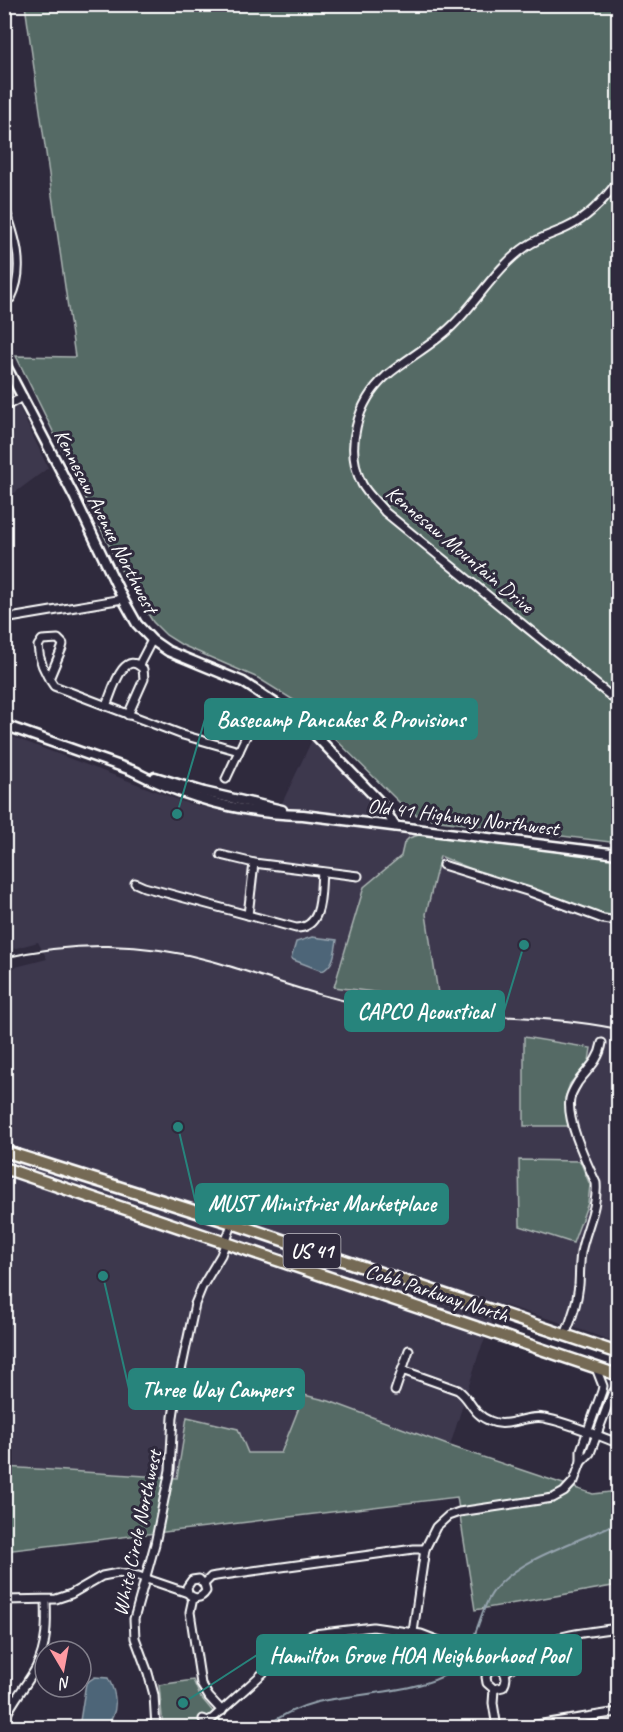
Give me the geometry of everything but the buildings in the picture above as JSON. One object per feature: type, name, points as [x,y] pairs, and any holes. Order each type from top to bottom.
[{"type":"main road","name":"Cobb Parkway North","points":[[4,1151],[232,1223],[618,1353]]},
{"type":"main road","name":"Cobb Parkway North","points":[[4,1168],[618,1376]]},
{"type":"street","name":"Kennesaw Mountain Drive","points":[[618,181],[598,206],[580,221],[528,245],[514,256],[450,329],[385,377],[363,405],[356,423],[353,446],[356,468],[363,485],[385,512],[618,702]]},
{"type":"street","points":[[4,206],[15,236],[18,254],[18,278],[11,298]]},
{"type":"street","name":"Kennesaw Avenue Northwest","points":[[4,362],[137,624],[152,640],[168,651],[252,688],[290,713],[316,736],[380,802],[395,826]]},
{"type":"street","points":[[4,407],[23,397]]},
{"type":"street","points":[[4,619],[123,599]]},
{"type":"street","points":[[49,679],[63,644],[58,639],[42,640],[38,646],[42,666],[49,679],[54,686],[183,735],[239,751]]},
{"type":"street","points":[[139,665],[152,640]]},
{"type":"street","points":[[106,706],[123,668],[129,663],[139,665],[143,669],[144,679],[128,715]]},
{"type":"street","points":[[226,779],[255,717]]},
{"type":"street","name":"Old 41 Highway Northwest","points":[[4,725],[133,771],[176,790],[232,807],[263,813],[303,815],[618,854]]},
{"type":"street","points":[[221,855],[254,863],[358,876]]},
{"type":"street","points":[[248,915],[254,863]]},
{"type":"street","points":[[443,865],[530,892],[603,919],[618,921]]},
{"type":"street","points":[[135,882],[144,887],[302,928],[311,924],[316,917],[322,872]]},
{"type":"street","points":[[565,1335],[579,1287],[582,1249],[591,1221],[596,1190],[596,1183],[576,1135],[571,1116],[570,1099],[578,1082],[594,1065],[602,1043]]},
{"type":"street","name":"White Circle Northwest","points":[[156,1726],[152,1684],[135,1638],[136,1610],[158,1530],[170,1470],[173,1417],[195,1304],[202,1287],[218,1263],[242,1196]]},
{"type":"street","points":[[395,1390],[409,1350]]},
{"type":"street","points":[[413,1632],[425,1549],[436,1527],[448,1516],[459,1512],[553,1498],[570,1487],[581,1462],[581,1450],[603,1386],[596,1368]]},
{"type":"street","points":[[402,1370],[458,1390],[464,1394],[475,1412],[492,1422],[510,1423],[542,1417],[618,1443]]},
{"type":"street","points":[[581,1462],[591,1453],[612,1394],[618,1386]]},
{"type":"street","points":[[204,1584],[211,1577],[216,1576],[425,1549]]},
{"type":"street","points":[[4,1600],[46,1600],[65,1597],[102,1576],[118,1573],[146,1579],[190,1595],[201,1597],[206,1587],[199,1579],[192,1580],[188,1584],[190,1595],[190,1612],[201,1684],[222,1711]]},
{"type":"street","points":[[4,1720],[7,1707],[35,1669],[41,1656],[46,1639],[46,1600]]},
{"type":"street","points":[[203,1719],[212,1719],[222,1711],[293,1646],[307,1637],[324,1633],[373,1626],[413,1632],[447,1644],[479,1662],[489,1671]]},
{"type":"street","points":[[505,1673],[542,1645],[551,1641],[562,1637],[618,1628]]},
{"type":"street","points":[[497,1668],[505,1673],[507,1678],[505,1684],[494,1689],[489,1686],[486,1680],[489,1671],[497,1668]]},
{"type":"street","points":[[494,1689],[493,1703],[497,1728]]},
{"type":"street","points":[[518,1728],[618,1712]]},
{"type":"street","points":[[141,1728],[156,1726]]},
{"type":"shaded area","points":[[4,375],[48,468],[5,500],[4,500]]},
{"type":"shaded area","points":[[5,734],[184,802],[274,820],[313,738],[397,821],[480,877],[618,915],[618,1343],[500,1304],[479,1353],[450,1446],[329,1401],[282,1453],[248,1453],[187,1417],[177,1478],[5,1467],[4,970],[47,959],[38,942],[5,951]]},
{"type":"green space","points":[[25,5],[618,5],[618,843],[440,821],[417,815],[403,806],[300,704],[258,678],[182,645],[166,635],[153,622],[124,576],[16,356],[75,357]]},
{"type":"green space","points":[[422,834],[618,859],[618,916],[598,913],[481,873],[440,856],[426,914],[439,1000],[334,987],[364,887],[401,856],[404,843],[409,838]]},
{"type":"green space","points":[[524,1037],[591,1048],[589,1061],[570,1084],[565,1098],[568,1126],[524,1126]]},
{"type":"green space","points":[[519,1160],[580,1161],[590,1185],[588,1203],[573,1243],[520,1226]]},
{"type":"green space","points":[[304,1395],[329,1401],[450,1446],[593,1494],[618,1491],[618,1585],[475,1610],[457,1497],[5,1551],[5,1467],[177,1478],[187,1417],[238,1429],[248,1453],[281,1453]]},
{"type":"green space","points":[[193,1680],[200,1696],[226,1727],[163,1727],[159,1685]]},
{"type":"water","points":[[312,937],[337,940],[335,954],[329,966],[322,971],[291,959],[296,942]]},
{"type":"water","points":[[93,1678],[108,1678],[115,1697],[115,1709],[106,1727],[82,1727],[80,1721],[83,1699],[93,1699]]},
{"type":"waterway","points":[[468,1650],[488,1600],[508,1576],[522,1566],[554,1550],[618,1522]]},
{"type":"waterway","points":[[262,1728],[282,1716],[317,1702],[396,1690],[436,1679],[452,1671],[462,1660]]},
{"type":"railway","points":[[4,958],[30,952],[82,946],[160,950],[212,961],[339,1000],[383,1008],[559,1020],[618,1029]]},
{"type":"place","name":"Basecamp Pancakes & Provisions","points":[[177,814]]},
{"type":"place","name":"CAPCO Acoustical","points":[[524,945]]},
{"type":"place","name":"MUST Ministries Marketplace","points":[[178,1127]]},
{"type":"place","name":"Three Way Campers","points":[[103,1276]]},
{"type":"place","name":"Hamilton Grove HOA Neighborhood Pool","points":[[183,1703]]}]
